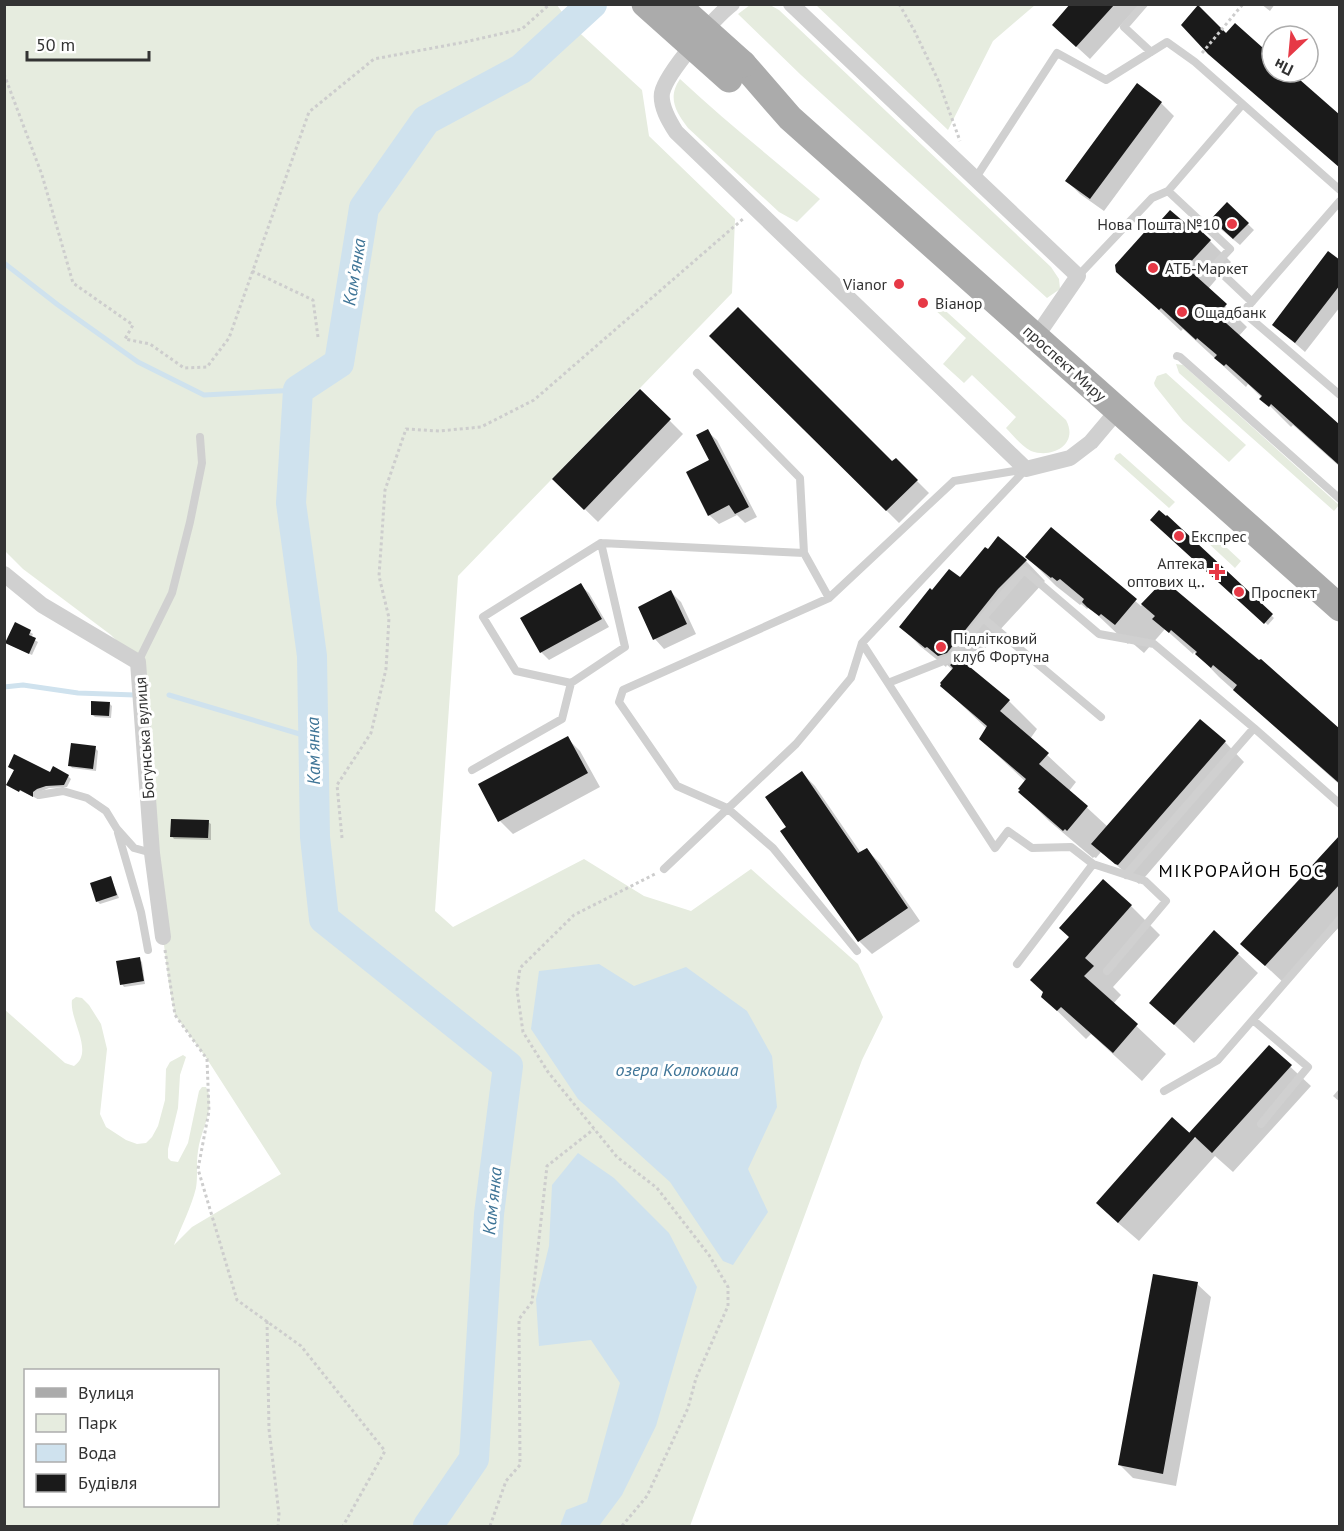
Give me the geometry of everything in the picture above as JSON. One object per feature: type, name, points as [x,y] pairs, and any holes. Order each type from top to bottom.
[{"type":"main road","name":"проспект Миру","points":[[645,4],[736,71],[1340,608]]},
{"type":"main road","name":"проспект Миру","points":[[676,4],[736,71]]},
{"type":"street","points":[[732,4],[676,66],[666,81],[662,94],[669,121],[676,132],[1026,469],[1070,458],[1091,442],[1118,410]]},
{"type":"street","points":[[791,4],[975,179],[1075,284],[1036,337]]},
{"type":"street","name":"Богунська вулиця","points":[[4,574],[42,605],[138,662],[152,854],[163,937]]},
{"type":"lane","points":[[1144,4],[1124,27],[1151,52]]},
{"type":"lane","points":[[975,179],[1057,53],[1106,81],[1167,42],[1195,62],[1340,190]]},
{"type":"lane","points":[[1075,284],[1152,198],[1168,191],[1242,105]]},
{"type":"lane","points":[[1168,191],[1230,249],[1214,266],[1252,302]]},
{"type":"lane","points":[[1340,201],[1244,312],[1340,395]]},
{"type":"lane","points":[[1177,356],[1340,499]]},
{"type":"lane","points":[[697,373],[800,478],[804,553],[829,598]]},
{"type":"lane","points":[[138,662],[172,593],[202,463],[200,437]]},
{"type":"lane","points":[[857,951],[773,848],[727,808],[677,786],[620,702],[623,690],[829,598],[954,481],[1026,469]]},
{"type":"lane","points":[[664,869],[796,744],[850,678],[862,643],[1026,469]]},
{"type":"lane","points":[[571,683],[516,671],[483,617],[601,543],[804,553]]},
{"type":"lane","points":[[472,770],[562,719],[571,683],[625,647],[601,543]]},
{"type":"lane","points":[[888,683],[951,658],[1024,570],[1099,634],[1154,644],[1340,804]]},
{"type":"lane","points":[[983,618],[1101,717]]},
{"type":"lane","points":[[862,643],[995,848],[1008,831],[1032,848],[1071,847],[1093,864],[1146,881],[1167,901],[1107,971]]},
{"type":"lane","points":[[1126,875],[1254,729]]},
{"type":"lane","points":[[39,795],[63,791],[87,798],[106,811],[117,829],[134,848],[152,854]]},
{"type":"lane","points":[[117,829],[141,912],[148,950]]},
{"type":"lane","points":[[1017,963],[1093,864]]},
{"type":"lane","points":[[1164,1091],[1218,1060],[1340,918]]},
{"type":"lane","points":[[1253,1020],[1308,1067],[1261,1124]]},
{"type":"path","points":[[4,74],[42,175],[73,283],[133,325],[124,339],[150,344],[184,368],[207,367],[229,338],[309,112],[374,59],[522,29],[550,4]]},
{"type":"path","points":[[899,4],[938,80],[963,148]]},
{"type":"path","points":[[1195,62],[1243,4]]},
{"type":"path","points":[[342,838],[337,785],[370,733],[386,669],[388,618],[379,576],[385,490],[406,429],[439,431],[481,427],[534,400],[756,207]]},
{"type":"path","points":[[252,271],[313,300],[318,337]]},
{"type":"path","points":[[622,1527],[647,1496],[688,1408],[696,1378],[728,1306],[728,1287],[709,1255],[657,1188],[617,1157],[548,1072],[523,1032],[517,990],[520,968],[574,915],[664,869]]},
{"type":"path","points":[[163,937],[175,1015],[207,1059],[210,1111],[198,1170],[237,1299],[301,1346],[385,1451],[343,1527]]},
{"type":"path","points":[[490,1527],[506,1480],[520,1465],[519,1319],[532,1302],[547,1166],[594,1129]]},
{"type":"path","points":[[267,1321],[269,1429],[279,1515],[278,1527]]},
{"type":"green space","points":[[5,5],[557,5],[571,25],[642,90],[649,136],[735,219],[732,293],[458,576],[435,911],[453,927],[584,859],[644,896],[691,911],[751,869],[858,964],[883,1017],[862,1060],[690,1526],[5,1526],[4,1009],[65,1063],[74,1066],[80,1060],[82,1044],[72,1000],[76,997],[82,998],[89,1005],[101,1024],[107,1049],[100,1114],[106,1127],[137,1144],[146,1143],[158,1126],[165,1100],[166,1069],[170,1062],[183,1055],[186,1057],[180,1075],[178,1108],[168,1149],[168,1158],[171,1161],[178,1162],[188,1143],[199,1091],[202,1087],[206,1087],[210,1102],[199,1143],[196,1188],[174,1245],[192,1227],[281,1174],[207,1059],[175,1015],[163,937],[138,662],[111,635],[23,569],[5,551]]},
{"type":"green space","points":[[750,5],[770,5],[779,10],[1051,267],[1059,279],[1060,289],[1047,298],[801,75],[738,14]]},
{"type":"green space","points":[[816,5],[1035,5],[993,41],[948,130]]},
{"type":"green space","points":[[680,79],[820,199],[797,222],[779,212],[688,128],[680,116],[674,99],[674,92]]},
{"type":"green space","points":[[938,304],[1066,420],[1069,436],[1062,448],[1048,453],[1027,449],[1006,428],[1016,417],[972,375],[964,383],[943,364],[966,338],[934,309]]},
{"type":"green space","points":[[1176,364],[1183,365],[1339,505],[1334,511],[1179,373]]},
{"type":"green space","points":[[1166,373],[1246,445],[1229,462],[1183,421],[1155,386],[1157,376]]},
{"type":"green space","points":[[1120,453],[1175,502],[1169,508],[1114,459]]},
{"type":"green space","points":[[1213,535],[1241,561],[1235,568],[1207,542]]},
{"type":"water","name":"озера Колокоша","points":[[599,964],[634,986],[686,967],[747,1011],[772,1056],[777,1107],[748,1169],[768,1212],[733,1265],[723,1261],[670,1182],[578,1099],[531,1029],[539,971]]},
{"type":"water","points":[[578,1153],[614,1178],[669,1233],[697,1287],[656,1426],[622,1495],[599,1526],[560,1526],[566,1510],[587,1502],[620,1383],[591,1340],[539,1346],[536,1299],[549,1246],[552,1185]]},
{"type":"building","points":[[1070,4],[1115,4],[1076,47],[1052,25]]},
{"type":"building","points":[[1198,5],[1226,33],[1235,23],[1260,45],[1260,84],[1305,84],[1340,115],[1340,168],[1208,54],[1181,25]]},
{"type":"building","points":[[1137,83],[1162,102],[1090,199],[1065,181]]},
{"type":"building","points":[[1227,202],[1249,223],[1233,239],[1209,221]]},
{"type":"building","points":[[1170,210],[1197,233],[1200,230],[1211,240],[1186,267],[1227,304],[1217,315],[1340,425],[1340,466],[1271,404],[1269,407],[1259,399],[1262,396],[1226,364],[1224,366],[1214,358],[1217,355],[1197,338],[1196,340],[1161,308],[1159,310],[1116,272],[1115,265],[1150,226],[1153,229]]},
{"type":"building","points":[[1328,251],[1340,260],[1340,285],[1295,343],[1272,325]]},
{"type":"building","points":[[738,307],[892,461],[896,458],[918,480],[886,511],[709,336]]},
{"type":"building","points":[[640,389],[671,419],[584,510],[552,479]]},
{"type":"building","points":[[708,429],[749,507],[735,514],[729,505],[708,516],[686,472],[709,460],[696,435]]},
{"type":"building","points":[[1159,510],[1273,614],[1264,624],[1150,520]]},
{"type":"building","points":[[1051,527],[1137,599],[1115,625],[1087,607],[1082,602],[1084,599],[1060,579],[1057,581],[1051,578],[1025,557]]},
{"type":"building","points":[[998,536],[1027,560],[998,589],[947,653],[938,656],[899,627],[930,588],[932,590],[949,569],[960,577],[985,547],[988,549]]},
{"type":"building","points":[[1164,580],[1259,660],[1261,659],[1340,729],[1340,784],[1233,690],[1237,685],[1213,665],[1211,668],[1195,654],[1197,652],[1171,630],[1169,633],[1152,619],[1155,616],[1141,604]]},
{"type":"building","points":[[581,583],[602,619],[540,653],[520,618]]},
{"type":"building","points":[[671,590],[687,624],[653,640],[638,607]]},
{"type":"building","points":[[15,622],[31,630],[29,635],[36,638],[29,654],[5,643]]},
{"type":"building","points":[[959,658],[1010,700],[1000,711],[1049,753],[1039,764],[1088,806],[1067,831],[1065,829],[1063,831],[1018,792],[1026,779],[979,739],[987,726],[940,686],[953,668],[950,665]]},
{"type":"building","points":[[91,701],[110,702],[109,716],[91,715]]},
{"type":"building","points":[[1200,719],[1226,741],[1118,865],[1115,864],[1091,844]]},
{"type":"building","points":[[568,736],[588,773],[498,822],[478,784]]},
{"type":"building","points":[[71,743],[96,746],[93,769],[68,766]]},
{"type":"building","points":[[14,754],[50,772],[53,766],[69,775],[64,785],[37,789],[33,792],[33,797],[20,790],[19,792],[6,785],[14,770],[8,767]]},
{"type":"building","points":[[802,771],[858,853],[867,848],[908,908],[858,942],[780,831],[786,827],[765,797]]},
{"type":"building","points":[[171,819],[209,820],[208,838],[170,837]]},
{"type":"building","points":[[1340,835],[1340,884],[1265,966],[1240,944]]},
{"type":"building","points":[[111,876],[117,895],[96,902],[90,883]]},
{"type":"building","points":[[1103,879],[1132,905],[1085,958],[1094,966],[1084,976],[1138,1024],[1113,1053],[1061,1007],[1057,1011],[1041,997],[1043,992],[1030,980],[1069,937],[1059,928]]},
{"type":"building","points":[[1214,930],[1239,953],[1174,1025],[1149,1003]]},
{"type":"building","points":[[140,957],[144,981],[120,985],[116,961]]},
{"type":"building","points":[[1269,1045],[1292,1065],[1212,1153],[1195,1137],[1118,1223],[1096,1203],[1172,1117],[1189,1133]]},
{"type":"building","points":[[1153,1274],[1198,1282],[1163,1474],[1118,1465]]},
{"type":"waterway","name":"Кам'янка","points":[[428,1526],[474,1459],[489,1214],[508,1066],[324,919],[315,837],[312,656],[291,503],[298,390],[339,363],[364,208],[426,120],[521,69],[592,4]]},
{"type":"waterway","points":[[4,263],[138,362],[204,395],[298,390]]},
{"type":"waterway","points":[[4,687],[23,685],[78,693],[135,695]]},
{"type":"waterway","points":[[169,695],[313,738]]},
{"type":"place","name":"Нова Пошта №10","points":[[1232,224]]},
{"type":"place","name":"АТБ-Маркет","points":[[1153,268]]},
{"type":"place","name":"Vianor","points":[[899,284]]},
{"type":"place","name":"Віанор","points":[[923,303]]},
{"type":"place","name":"Ощадбанк","points":[[1182,312]]},
{"type":"place","name":"Експрес","points":[[1179,536]]},
{"type":"place","name":"Аптека оптових ц‥","points":[[1217,572]]},
{"type":"place","name":"Проспект","points":[[1239,592]]},
{"type":"place","name":"Підлітковий клуб Фортуна","points":[[941,647]]},
{"type":"district","name":"МІКРОРАЙОН БОС","points":[[1242,870]]}]
